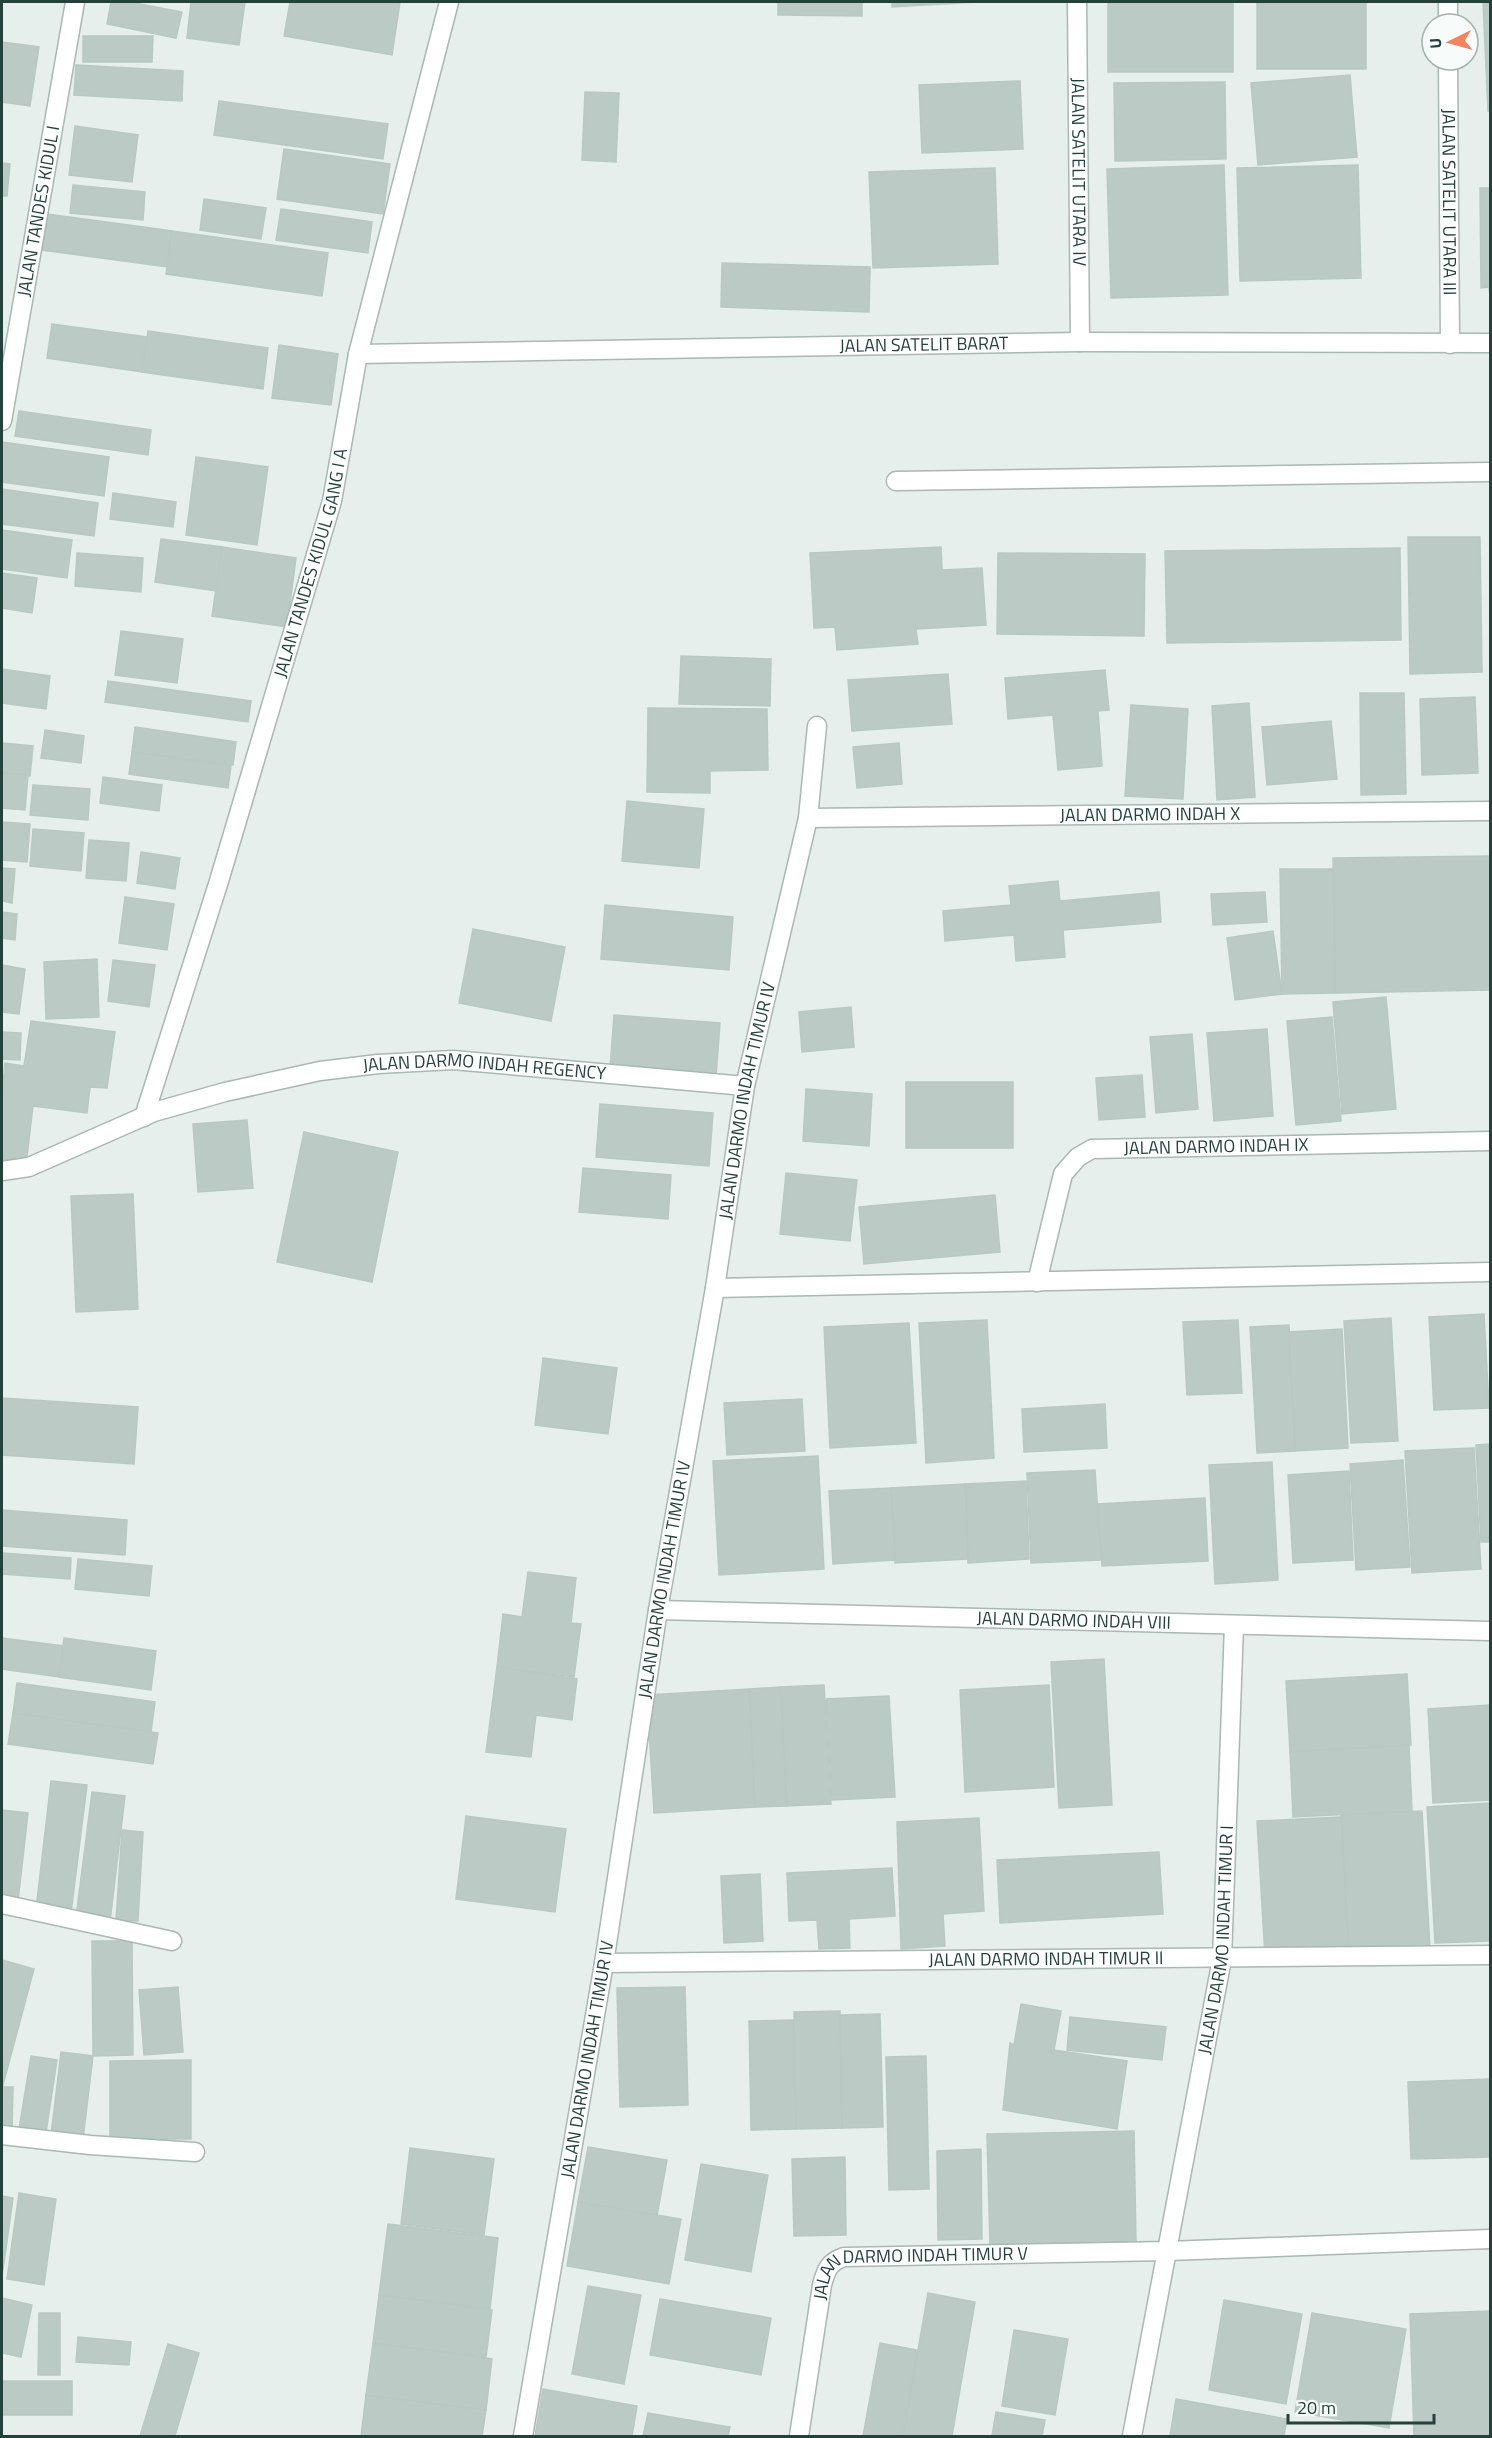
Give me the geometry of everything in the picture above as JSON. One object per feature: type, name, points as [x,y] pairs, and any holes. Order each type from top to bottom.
[{"type":"street","name":"JALAN TANDES KIDUL I","points":[[2,421],[69,2]]},
{"type":"street","name":"JALAN TANDES KIDUL GANG I A","points":[[149,1114],[332,501],[363,354],[449,2]]},
{"type":"street","name":"JALAN SATELIT UTARA IV","points":[[1077,2],[1080,342]]},
{"type":"street","name":"JALAN SATELIT UTARA III","points":[[1448,72],[1450,344]]},
{"type":"street","name":"JALAN SATELIT BARAT","points":[[363,354],[1080,342],[1491,343]]},
{"type":"street","points":[[896,481],[1491,472]]},
{"type":"street","name":"JALAN DARMO INDAH TIMUR IV","points":[[523,2436],[604,1963],[658,1610],[715,1288],[745,1086],[808,818],[816,726]]},
{"type":"street","name":"JALAN DARMO INDAH X","points":[[808,818],[1491,811]]},
{"type":"street","name":"JALAN DARMO INDAH REGENCY","points":[[2,1172],[29,1167],[149,1114],[225,1092],[320,1071],[378,1064],[453,1060],[745,1086]]},
{"type":"street","name":"JALAN DARMO INDAH IX","points":[[1038,1282],[1063,1173],[1078,1157],[1092,1149],[1491,1141]]},
{"type":"street","points":[[715,1288],[1491,1272]]},
{"type":"street","name":"JALAN DARMO INDAH VIII","points":[[658,1610],[1491,1631]]},
{"type":"street","name":"JALAN DARMO INDAH TIMUR I","points":[[1132,2436],[1222,1959],[1234,1625]]},
{"type":"street","points":[[2,1904],[172,1941]]},
{"type":"street","name":"JALAN DARMO INDAH TIMUR II","points":[[604,1963],[1491,1955]]},
{"type":"street","points":[[2,2135],[90,2145],[195,2152]]},
{"type":"street","points":[[1168,2251],[1491,2239]]},
{"type":"street","name":"JALAN DARMO INDAH TIMUR V","points":[[799,2436],[822,2285],[826,2270],[834,2260],[856,2256],[1168,2251]]},
{"type":"building","points":[[111,2],[130,2],[182,12],[176,38],[107,24]]},
{"type":"building","points":[[191,2],[245,2],[239,45],[187,38]]},
{"type":"building","points":[[290,2],[400,2],[392,55],[284,36]]},
{"type":"building","points":[[778,2],[862,2],[862,16],[778,15]]},
{"type":"building","points":[[892,2],[977,2],[892,7]]},
{"type":"building","points":[[1108,2],[1233,2],[1233,72],[1108,72]]},
{"type":"building","points":[[1257,2],[1366,2],[1366,69],[1257,69]]},
{"type":"building","points":[[1483,2],[1490,2],[1490,111],[1488,111]]},
{"type":"building","points":[[83,36],[153,36],[152,62],[83,62]]},
{"type":"building","points":[[2,42],[39,47],[30,106],[2,102]]},
{"type":"building","points":[[76,65],[183,71],[182,101],[74,95]]},
{"type":"building","points":[[1350,75],[1357,157],[1258,165],[1251,83]]},
{"type":"building","points":[[1020,81],[1023,149],[922,153],[919,85]]},
{"type":"building","points":[[1225,82],[1226,159],[1115,161],[1114,83]]},
{"type":"building","points":[[585,92],[619,93],[616,162],[582,160]]},
{"type":"building","points":[[219,101],[388,124],[383,159],[214,135]]},
{"type":"building","points":[[75,126],[138,135],[132,182],[69,175]]},
{"type":"building","points":[[284,149],[390,164],[383,214],[277,199]]},
{"type":"building","points":[[2,163],[10,164],[7,196],[2,196]]},
{"type":"building","points":[[1224,165],[1228,295],[1111,298],[1107,169]]},
{"type":"building","points":[[1358,165],[1361,278],[1240,281],[1237,168]]},
{"type":"building","points":[[995,168],[998,264],[873,268],[869,172]]},
{"type":"building","points":[[73,185],[145,192],[143,220],[70,213]]},
{"type":"building","points":[[1480,188],[1490,188],[1490,296],[1489,287],[1481,288]]},
{"type":"building","points":[[204,199],[266,208],[261,239],[200,230]]},
{"type":"building","points":[[281,209],[372,222],[368,253],[276,240]]},
{"type":"building","points":[[47,214],[172,231],[167,267],[42,250]]},
{"type":"building","points":[[172,231],[328,253],[322,296],[166,274]]},
{"type":"building","points":[[722,263],[870,267],[869,312],[721,307]]},
{"type":"building","points":[[52,324],[147,337],[142,372],[47,358]]},
{"type":"building","points":[[148,331],[268,348],[263,389],[142,372]]},
{"type":"building","points":[[279,345],[338,354],[331,405],[272,398]]},
{"type":"building","points":[[19,411],[151,430],[148,455],[15,436]]},
{"type":"building","points":[[2,442],[109,457],[104,496],[2,482]]},
{"type":"building","points":[[196,457],[268,467],[257,545],[186,535]]},
{"type":"building","points":[[2,489],[98,503],[94,536],[2,524]]},
{"type":"building","points":[[113,493],[176,502],[173,527],[110,519]]},
{"type":"building","points":[[2,530],[72,540],[67,578],[2,569]]},
{"type":"building","points":[[1408,537],[1480,537],[1482,672],[1410,674]]},
{"type":"building","points":[[161,539],[222,547],[216,591],[155,582]]},
{"type":"building","points":[[222,547],[296,558],[287,627],[212,616]]},
{"type":"building","points":[[941,547],[942,570],[982,568],[986,625],[916,629],[918,644],[837,650],[835,627],[814,628],[810,553]]},
{"type":"building","points":[[1400,548],[1401,640],[1167,643],[1165,551]]},
{"type":"building","points":[[77,553],[143,558],[141,592],[75,586]]},
{"type":"building","points":[[998,553],[1145,554],[1144,636],[997,634]]},
{"type":"building","points":[[2,573],[37,578],[32,613],[2,608]]},
{"type":"building","points":[[121,631],[183,639],[177,683],[115,675]]},
{"type":"building","points":[[681,656],[771,659],[770,706],[679,704]]},
{"type":"building","points":[[2,669],[50,676],[46,709],[2,703]]},
{"type":"building","points":[[1105,670],[1109,710],[1098,711],[1102,766],[1058,770],[1053,715],[1008,719],[1005,678]]},
{"type":"building","points":[[948,674],[952,724],[852,731],[848,680]]},
{"type":"building","points":[[108,681],[251,701],[248,722],[105,702]]},
{"type":"building","points":[[1360,693],[1404,693],[1406,794],[1361,795]]},
{"type":"building","points":[[1475,697],[1478,773],[1422,775],[1420,699]]},
{"type":"building","points":[[1249,703],[1255,797],[1217,800],[1212,706]]},
{"type":"building","points":[[1131,705],[1188,709],[1183,799],[1125,796]]},
{"type":"building","points":[[648,708],[767,709],[768,770],[710,771],[710,793],[647,792]]},
{"type":"building","points":[[1331,721],[1337,779],[1267,785],[1262,727]]},
{"type":"building","points":[[135,727],[236,742],[233,765],[132,752]]},
{"type":"building","points":[[45,730],[84,736],[81,763],[41,758]]},
{"type":"building","points":[[2,743],[33,746],[30,776],[2,773]]},
{"type":"building","points":[[899,743],[902,784],[857,788],[853,747]]},
{"type":"building","points":[[132,752],[231,766],[228,788],[129,774]]},
{"type":"building","points":[[2,773],[28,775],[25,810],[2,808]]},
{"type":"building","points":[[103,777],[162,785],[159,811],[100,803]]},
{"type":"building","points":[[33,785],[90,789],[88,820],[30,815]]},
{"type":"building","points":[[627,801],[704,809],[699,868],[622,861]]},
{"type":"building","points":[[2,822],[30,824],[27,862],[2,860]]},
{"type":"building","points":[[33,829],[84,833],[81,871],[30,866]]},
{"type":"building","points":[[89,840],[129,843],[126,881],[86,878]]},
{"type":"building","points":[[141,852],[180,858],[175,889],[137,883]]},
{"type":"building","points":[[1490,856],[1490,990],[1335,993],[1333,858]]},
{"type":"building","points":[[2,868],[15,869],[12,903],[2,901]]},
{"type":"building","points":[[1280,869],[1333,869],[1335,993],[1282,994]]},
{"type":"building","points":[[1058,881],[1060,901],[1159,892],[1161,922],[1063,930],[1065,957],[1016,961],[1014,935],[945,941],[943,911],[1011,905],[1009,886]]},
{"type":"building","points":[[1265,892],[1267,922],[1213,925],[1211,894]]},
{"type":"building","points":[[125,897],[174,904],[167,950],[119,943]]},
{"type":"building","points":[[605,905],[733,917],[729,970],[601,959]]},
{"type":"building","points":[[2,912],[17,914],[15,940],[2,938]]},
{"type":"building","points":[[473,929],[565,947],[551,1021],[459,1003]]},
{"type":"building","points":[[1273,931],[1282,994],[1235,1000],[1227,938]]},
{"type":"building","points":[[97,959],[99,1017],[46,1019],[44,962]]},
{"type":"building","points":[[113,960],[155,965],[149,1007],[108,1001]]},
{"type":"building","points":[[2,965],[25,969],[19,1014],[2,1012]]},
{"type":"building","points":[[1386,997],[1396,1109],[1342,1114],[1333,1002]]},
{"type":"building","points":[[851,1007],[854,1047],[802,1052],[799,1012]]},
{"type":"building","points":[[614,1015],[720,1023],[716,1076],[610,1068]]},
{"type":"building","points":[[1332,1017],[1341,1121],[1296,1125],[1287,1021]]},
{"type":"building","points":[[31,1021],[115,1032],[107,1088],[90,1087],[87,1113],[33,1106],[26,1165],[2,1162],[2,1094],[5,1063],[24,1066]]},
{"type":"building","points":[[1267,1029],[1273,1116],[1214,1121],[1207,1033]]},
{"type":"building","points":[[2,1032],[21,1033],[20,1060],[2,1059]]},
{"type":"building","points":[[1192,1034],[1198,1109],[1156,1113],[1150,1037]]},
{"type":"building","points":[[1142,1075],[1145,1117],[1099,1120],[1096,1078]]},
{"type":"building","points":[[906,1082],[1013,1082],[1013,1148],[906,1148]]},
{"type":"building","points":[[806,1089],[872,1094],[869,1146],[803,1141]]},
{"type":"building","points":[[600,1104],[713,1113],[709,1166],[596,1157]]},
{"type":"building","points":[[247,1120],[253,1188],[198,1192],[193,1124]]},
{"type":"building","points":[[304,1132],[398,1152],[372,1282],[277,1262]]},
{"type":"building","points":[[583,1168],[671,1175],[668,1219],[579,1212]]},
{"type":"building","points":[[786,1173],[857,1180],[850,1241],[780,1234]]},
{"type":"building","points":[[133,1194],[138,1309],[76,1312],[71,1196]]},
{"type":"building","points":[[995,1195],[1000,1252],[864,1264],[859,1207]]},
{"type":"building","points":[[1484,1314],[1489,1408],[1434,1410],[1429,1317]]},
{"type":"building","points":[[1391,1318],[1398,1441],[1351,1443],[1344,1321]]},
{"type":"building","points":[[987,1320],[994,1458],[926,1463],[919,1323]]},
{"type":"building","points":[[1238,1320],[1242,1393],[1187,1395],[1183,1322]]},
{"type":"building","points":[[909,1323],[916,1443],[830,1448],[824,1327]]},
{"type":"building","points":[[1289,1325],[1295,1451],[1257,1453],[1250,1327]]},
{"type":"building","points":[[1342,1329],[1348,1448],[1295,1451],[1289,1332]]},
{"type":"building","points":[[543,1358],[617,1368],[608,1434],[535,1425]]},
{"type":"building","points":[[2,1398],[138,1407],[134,1464],[2,1455]]},
{"type":"building","points":[[802,1399],[805,1451],[727,1455],[724,1403]]},
{"type":"building","points":[[1105,1404],[1107,1448],[1024,1452],[1022,1409]]},
{"type":"building","points":[[1490,1444],[1490,1542],[1481,1542],[1476,1445]]},
{"type":"building","points":[[1474,1448],[1481,1569],[1412,1573],[1405,1451]]},
{"type":"building","points":[[818,1456],[824,1569],[719,1575],[713,1461]]},
{"type":"building","points":[[1403,1460],[1410,1567],[1356,1570],[1350,1464]]},
{"type":"building","points":[[1272,1462],[1278,1580],[1215,1584],[1209,1465]]},
{"type":"building","points":[[1095,1470],[1101,1560],[1031,1563],[1027,1473]]},
{"type":"building","points":[[1349,1471],[1353,1560],[1293,1563],[1288,1475]]},
{"type":"building","points":[[1026,1481],[1029,1559],[968,1563],[965,1484]]},
{"type":"building","points":[[965,1484],[968,1559],[895,1563],[891,1488]]},
{"type":"building","points":[[891,1488],[895,1560],[833,1564],[829,1491]]},
{"type":"building","points":[[1205,1498],[1208,1561],[1102,1566],[1098,1504]]},
{"type":"building","points":[[2,1510],[127,1520],[125,1555],[2,1546]]},
{"type":"building","points":[[2,1553],[71,1558],[70,1579],[2,1574]]},
{"type":"building","points":[[78,1559],[152,1566],[149,1596],[75,1589]]},
{"type":"building","points":[[528,1572],[576,1578],[571,1623],[581,1624],[574,1677],[497,1667],[503,1614],[522,1617]]},
{"type":"building","points":[[2,1638],[63,1646],[59,1677],[2,1669]]},
{"type":"building","points":[[64,1638],[156,1651],[151,1690],[59,1677]]},
{"type":"building","points":[[1104,1659],[1112,1805],[1059,1808],[1051,1662]]},
{"type":"building","points":[[497,1667],[577,1679],[572,1720],[536,1715],[531,1757],[486,1752]]},
{"type":"building","points":[[1407,1674],[1411,1745],[1290,1752],[1286,1681]]},
{"type":"building","points":[[17,1683],[155,1702],[151,1732],[13,1713]]},
{"type":"building","points":[[824,1685],[831,1804],[787,1806],[780,1687]]},
{"type":"building","points":[[1049,1685],[1054,1787],[965,1792],[960,1690]]},
{"type":"building","points":[[780,1687],[787,1806],[755,1807],[749,1689]]},
{"type":"building","points":[[749,1689],[755,1807],[654,1813],[647,1695]]},
{"type":"building","points":[[889,1696],[895,1797],[832,1800],[826,1699]]},
{"type":"building","points":[[1490,1705],[1490,1800],[1433,1803],[1428,1709]]},
{"type":"building","points":[[13,1713],[158,1733],[153,1764],[8,1744]]},
{"type":"building","points":[[1409,1745],[1412,1811],[1293,1817],[1290,1752]]},
{"type":"building","points":[[51,1781],[87,1785],[71,1913],[36,1909]]},
{"type":"building","points":[[92,1792],[125,1796],[110,1922],[76,1917]]},
{"type":"building","points":[[1490,1803],[1490,1941],[1435,1943],[1427,1807]]},
{"type":"building","points":[[2,1810],[28,1813],[18,1901],[2,1899]]},
{"type":"building","points":[[1422,1811],[1430,1948],[1349,1952],[1341,1815]]},
{"type":"building","points":[[466,1816],[566,1829],[555,1912],[456,1899]]},
{"type":"building","points":[[1341,1817],[1349,1952],[1265,1956],[1257,1821]]},
{"type":"building","points":[[979,1818],[984,1911],[943,1914],[945,1946],[901,1949],[897,1822]]},
{"type":"building","points":[[122,1830],[143,1832],[138,1921],[116,1920]]},
{"type":"building","points":[[1159,1852],[1163,1914],[1000,1923],[997,1860]]},
{"type":"building","points":[[892,1868],[895,1916],[849,1919],[850,1948],[819,1949],[817,1920],[789,1921],[787,1873]]},
{"type":"building","points":[[760,1874],[763,1941],[724,1943],[721,1876]]},
{"type":"building","points":[[92,1941],[132,1941],[133,2055],[93,2056]]},
{"type":"building","points":[[2,1960],[34,1969],[3,2085],[2,2084]]},
{"type":"building","points":[[178,1987],[183,2052],[144,2055],[139,1990]]},
{"type":"building","points":[[685,1987],[688,2105],[620,2107],[617,1988]]},
{"type":"building","points":[[1021,2004],[1061,2011],[1054,2050],[1127,2061],[1117,2129],[1003,2110],[1010,2043],[1014,2045]]},
{"type":"building","points":[[840,2011],[842,2128],[796,2129],[794,2012]]},
{"type":"building","points":[[880,2014],[883,2127],[842,2128],[840,2015]]},
{"type":"building","points":[[1070,2017],[1166,2027],[1162,2060],[1067,2050]]},
{"type":"building","points":[[794,2020],[796,2129],[751,2130],[749,2021]]},
{"type":"building","points":[[61,2052],[93,2056],[83,2139],[51,2135]]},
{"type":"building","points":[[31,2056],[57,2060],[46,2133],[19,2129]]},
{"type":"building","points":[[926,2056],[929,2189],[889,2190],[886,2057]]},
{"type":"building","points":[[191,2060],[191,2139],[110,2139],[110,2061]]},
{"type":"building","points":[[1490,2079],[1490,2157],[1411,2159],[1408,2082]]},
{"type":"building","points":[[2,2087],[13,2087],[12,2132],[2,2131]]},
{"type":"building","points":[[1134,2131],[1136,2243],[990,2246],[987,2134]]},
{"type":"building","points":[[588,2147],[667,2160],[657,2216],[578,2202]]},
{"type":"building","points":[[410,2148],[494,2159],[484,2235],[401,2224]]},
{"type":"building","points":[[981,2149],[982,2239],[938,2240],[937,2151]]},
{"type":"building","points":[[845,2157],[846,2235],[794,2236],[792,2159]]},
{"type":"building","points":[[701,2164],[768,2175],[751,2272],[685,2260]]},
{"type":"building","points":[[19,2193],[56,2199],[44,2285],[7,2279]]},
{"type":"building","points":[[2,2196],[13,2198],[2,2277]]},
{"type":"building","points":[[578,2202],[681,2219],[669,2284],[567,2266]]},
{"type":"building","points":[[388,2224],[498,2238],[490,2309],[379,2295]]},
{"type":"building","points":[[588,2286],[641,2295],[624,2384],[572,2374]]},
{"type":"building","points":[[928,2293],[975,2302],[952,2436],[903,2436]]},
{"type":"building","points":[[379,2295],[492,2310],[486,2357],[373,2343]]},
{"type":"building","points":[[2,2298],[32,2305],[21,2357],[2,2353]]},
{"type":"building","points":[[660,2299],[771,2318],[761,2375],[650,2355]]},
{"type":"building","points":[[1224,2300],[1302,2314],[1286,2404],[1209,2390]]},
{"type":"building","points":[[1490,2311],[1490,2436],[1414,2436],[1410,2314]]},
{"type":"building","points":[[39,2313],[60,2313],[60,2375],[38,2375]]},
{"type":"building","points":[[1312,2313],[1406,2329],[1389,2428],[1295,2412]]},
{"type":"building","points":[[1014,2330],[1068,2339],[1055,2415],[1002,2406]]},
{"type":"building","points":[[78,2337],[131,2342],[129,2365],[76,2362]]},
{"type":"building","points":[[373,2343],[492,2359],[486,2410],[366,2395]]},
{"type":"building","points":[[880,2343],[917,2350],[903,2436],[863,2436]]},
{"type":"building","points":[[168,2344],[199,2353],[175,2436],[140,2436]]},
{"type":"building","points":[[2,2381],[72,2381],[72,2415],[2,2415]]},
{"type":"building","points":[[543,2389],[637,2406],[632,2436],[535,2436]]},
{"type":"building","points":[[366,2395],[486,2410],[482,2436],[361,2436]]},
{"type":"building","points":[[1176,2399],[1287,2419],[1284,2436],[1170,2436]]},
{"type":"building","points":[[996,2412],[1045,2420],[1042,2436],[992,2436]]},
{"type":"building","points":[[648,2413],[730,2427],[728,2436],[643,2436]]}]
